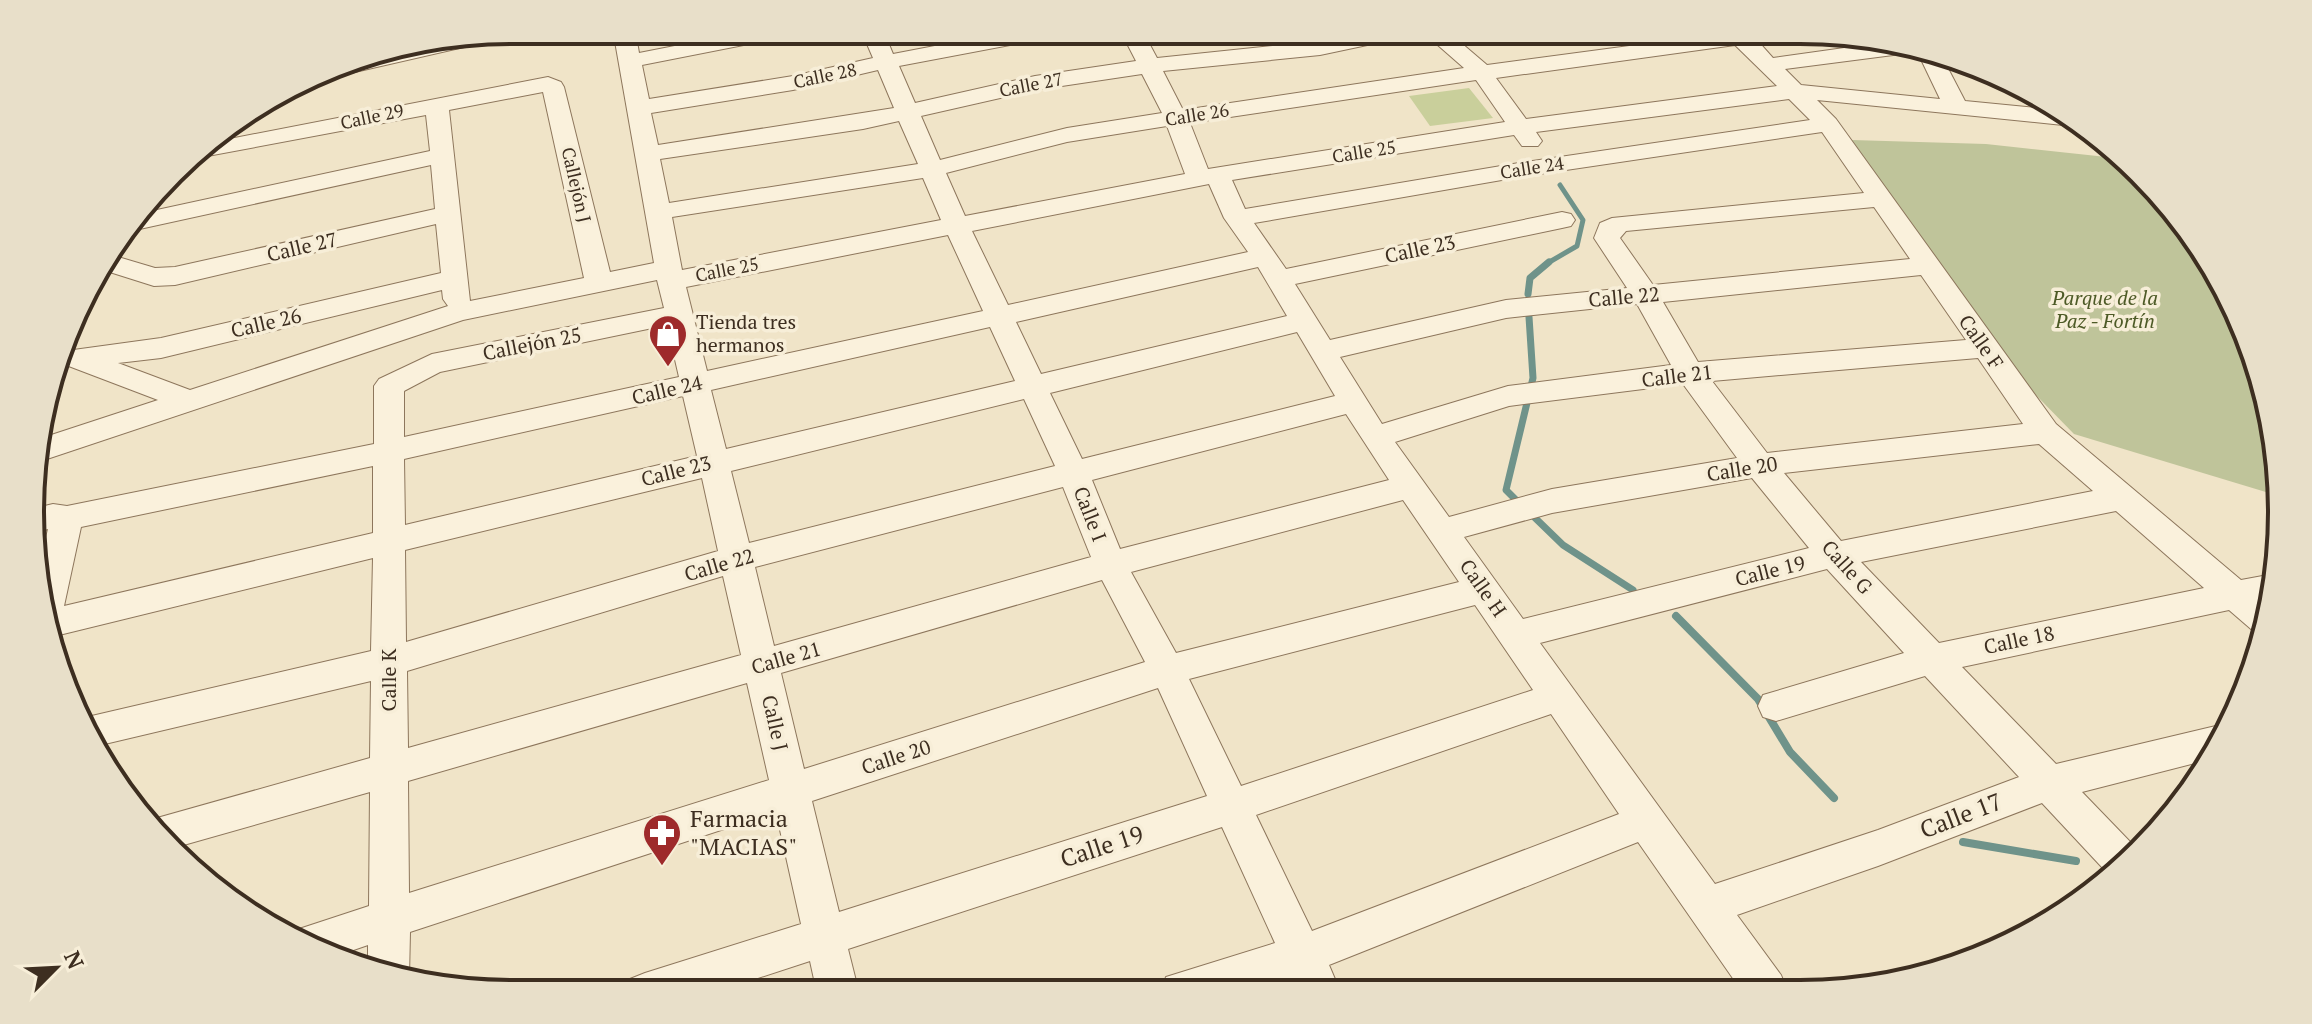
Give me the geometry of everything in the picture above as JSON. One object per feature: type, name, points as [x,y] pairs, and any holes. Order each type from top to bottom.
[{"type":"street","name":"Calle J","points":[[627,44],[670,275],[835,980]]},
{"type":"street","points":[[630,61],[718,44]]},
{"type":"street","name":"Calle I","points":[[878,44],[957,227],[1074,474],[1110,565],[1167,670],[1314,980]]},
{"type":"street","name":"Calle 28","points":[[638,108],[793,83],[982,44]]},
{"type":"street","name":"Calle H","points":[[1138,44],[1208,177],[1271,268],[1352,402],[1707,906],[1750,980]]},
{"type":"street","name":"Calle 27","points":[[647,154],[736,143],[908,112],[1035,83],[1149,66],[1341,44]]},
{"type":"street","points":[[1449,44],[1481,72],[1518,127],[1550,166]]},
{"type":"street","name":"Calle 26","points":[[658,212],[932,169],[1067,135],[1659,44]]},
{"type":"street","name":"Calle F","points":[[1738,44],[1768,65],[1828,124],[2045,432],[2120,498],[2251,592]]},
{"type":"street","points":[[1768,65],[1876,50]]},
{"type":"street","points":[[1935,64],[1956,107]]},
{"type":"street","name":"Calle 29","points":[[218,148],[538,84],[553,87]]},
{"type":"street","name":"Callejón J","points":[[553,87],[599,283]]},
{"type":"street","name":"Calle 25","points":[[49,447],[458,312],[599,283],[670,275],[957,227],[1208,177],[1518,127],[1795,91],[2050,117]]},
{"type":"street","points":[[437,104],[458,312]]},
{"type":"street","name":"Calle 24","points":[[1237,218],[1828,124]]},
{"type":"street","points":[[147,219],[443,155]]},
{"type":"street","name":"Calle G","points":[[1880,199],[1621,224],[1609,229],[1607,238],[1646,296],[1690,373],[1759,465],[1834,555],[2117,856]]},
{"type":"street","name":"Calle 27","points":[[115,265],[154,277],[175,276],[448,214]]},
{"type":"street","name":"Calle 23","points":[[1271,268],[1562,220]]},
{"type":"street","name":"Calle 22","points":[[1323,351],[1506,309],[1928,266]]},
{"type":"street","name":"Calle 24","points":[[52,519],[388,452],[999,316],[1271,268]]},
{"type":"street","name":"Calle 26","points":[[71,356],[161,348],[455,278]]},
{"type":"street","name":"Callejón 25","points":[[389,386],[432,364],[679,314]]},
{"type":"street","name":"Calle 23","points":[[57,621],[1302,322]]},
{"type":"street","name":"Calle 21","points":[[1375,437],[1508,396],[1690,373],[1986,348]]},
{"type":"street","points":[[71,356],[189,401]]},
{"type":"street","name":"Calle K","points":[[389,386],[389,963]]},
{"type":"street","name":"Calle 22","points":[[98,729],[389,662],[736,559],[1352,402]]},
{"type":"street","name":"Calle 20","points":[[1443,531],[1552,501],[1759,465],[2045,432]]},
{"type":"street","name":"Calle 21","points":[[170,832],[1110,565],[1412,486]]},
{"type":"street","name":"Calle 19","points":[[1516,635],[1834,555],[2120,498]]},
{"type":"street","points":[[48,575],[52,519]]},
{"type":"street","name":"Calle 20","points":[[324,940],[1167,670],[1484,589]]},
{"type":"street","name":"Calle 18","points":[[1776,706],[1932,659],[2251,592]]},
{"type":"street","name":"Calle 19","points":[[688,980],[1232,806],[1557,697]]},
{"type":"street","name":"Calle 17","points":[[1707,906],[1878,848],[2049,783],[2206,744]]},
{"type":"street","points":[[1220,980],[1302,955],[1646,821]]},
{"type":"green space","points":[[1469,88],[1493,118],[1430,126],[1409,96]]},
{"type":"green space","name":"Parque de la Paz - Fortín","points":[[1852,140],[1986,144],[2105,157],[2152,203],[2171,227],[2220,305],[2252,391],[2264,451],[2267,492],[2074,434],[2028,387],[1903,220]]},
{"type":"waterway","points":[[1548,263],[1577,246],[1583,220],[1560,185]]},
{"type":"waterway","points":[[1528,294],[1530,278],[1548,263]]},
{"type":"waterway","points":[[1521,505],[1506,490],[1533,378],[1529,317]]},
{"type":"waterway","points":[[1530,513],[1563,545],[1633,590]]},
{"type":"waterway","points":[[1676,616],[1758,699],[1790,752],[1834,798]]},
{"type":"waterway","points":[[1963,842],[2076,861]]},
{"type":"place","name":"Tienda tres hermanos","points":[[668,368]]},
{"type":"place","name":"Farmacia \"MACIAS\"","points":[[662,867]]}]
